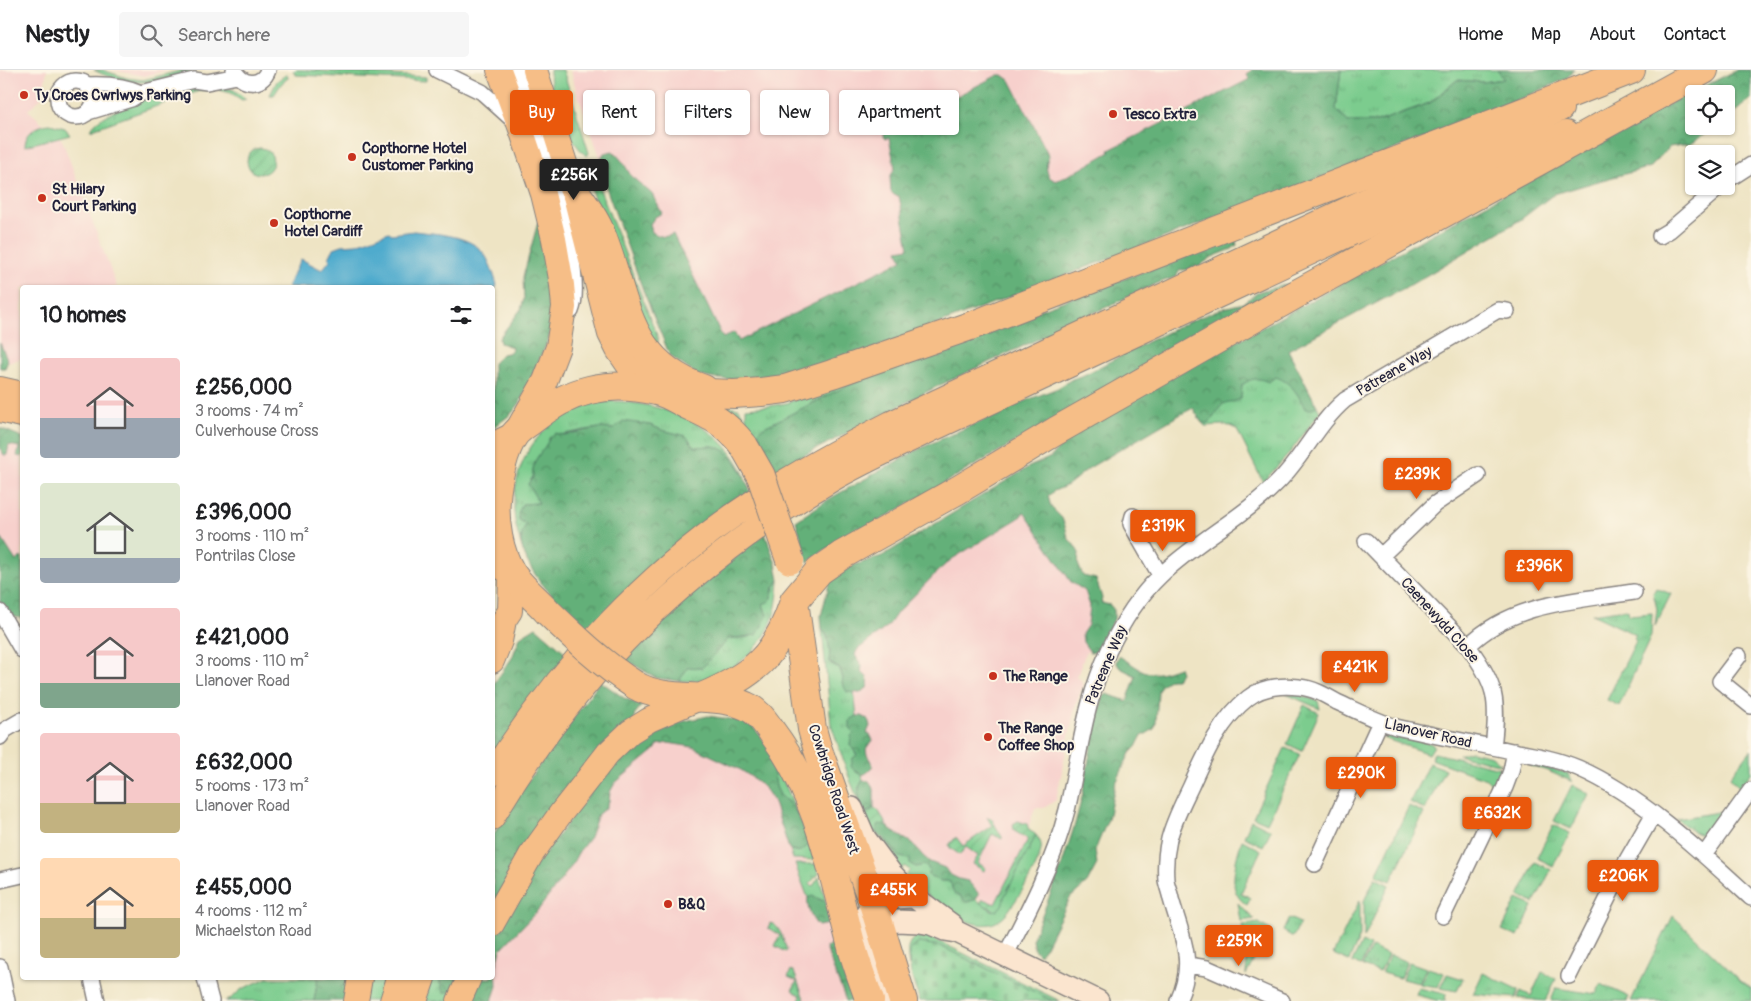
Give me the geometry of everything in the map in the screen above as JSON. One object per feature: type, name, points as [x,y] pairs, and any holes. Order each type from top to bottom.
[{"type":"highway","points":[[502,568],[495,508],[499,476],[505,456],[504,439],[553,404],[579,392],[608,386],[658,391],[718,393],[761,392],[785,389],[976,324],[1631,70]]},
{"type":"highway","points":[[702,697],[726,687],[747,674],[769,653],[778,640],[794,601],[819,571],[838,558],[958,490],[1064,426],[1302,291],[1703,70]]},
{"type":"highway","points":[[573,188],[599,229],[630,321],[644,349],[658,364],[678,378],[718,393]]},
{"type":"highway","name":"Cowbridge Road West","points":[[658,391],[713,417],[727,426],[744,446],[761,476],[790,560],[812,729],[830,784],[866,917],[856,959],[870,1001]]},
{"type":"highway","name":"Cowbridge Road West","points":[[502,568],[603,662],[635,684],[655,692],[702,697],[747,706],[760,716],[777,738],[797,772],[822,834],[866,917],[904,1001]]},
{"type":"main road","points":[[499,70],[510,100]]},
{"type":"main road","points":[[495,770],[541,704],[612,620],[658,577],[703,539],[752,502],[803,470],[865,436],[927,406],[1645,70]]},
{"type":"main road","points":[[495,813],[550,729],[580,690],[630,634],[703,568],[752,530],[824,484],[922,434],[1703,70]]},
{"type":"main road","points":[[531,71],[573,188],[610,334],[633,372],[658,391]]},
{"type":"main road","points":[[504,439],[551,367],[558,347],[564,307],[554,239],[543,194],[523,135]]},
{"type":"main road","points":[[0,389],[20,394]]},
{"type":"main road","points":[[0,410],[20,415]]},
{"type":"main road","points":[[495,654],[500,641],[504,620],[510,611],[502,568]]},
{"type":"main road","points":[[495,607],[504,620]]},
{"type":"main road","points":[[495,919],[531,856],[561,813],[608,753],[630,732],[649,720],[702,697]]},
{"type":"main road","points":[[356,1001],[360,980]]},
{"type":"main road","points":[[392,1001],[398,980]]},
{"type":"main road","points":[[416,1001],[422,980]]},
{"type":"main road","points":[[459,1001],[468,980]]},
{"type":"street","points":[[194,80],[207,70]]},
{"type":"street","points":[[88,112],[94,102],[92,90],[81,82],[68,83],[61,89],[58,100],[62,111],[79,117],[88,112],[132,99],[141,93],[194,80],[207,82],[236,73],[244,81],[257,82],[262,79],[268,70]]},
{"type":"street","points":[[437,70],[482,92],[510,116]]},
{"type":"street","points":[[531,71],[567,234],[574,275],[573,305],[561,333]]},
{"type":"street","points":[[86,85],[104,84],[131,88],[141,93]]},
{"type":"street","points":[[1735,176],[1751,165]]},
{"type":"street","points":[[1660,236],[1670,230],[1711,195]]},
{"type":"street","name":"Patreane Way","points":[[1004,956],[1033,900],[1058,840],[1072,786],[1086,717],[1101,670],[1129,614],[1149,587],[1185,554],[1264,495],[1287,472],[1330,415],[1345,400],[1498,310],[1507,311]]},
{"type":"street","points":[[1381,556],[1435,504],[1478,475]]},
{"type":"street","points":[[1133,516],[1131,524],[1160,575]]},
{"type":"street","name":"Caenewydd Close","points":[[1366,541],[1468,646],[1486,673],[1493,689],[1497,723],[1493,747]]},
{"type":"street","points":[[1468,646],[1489,629],[1517,613],[1559,603],[1634,592]]},
{"type":"street","points":[[0,612],[20,647]]},
{"type":"street","points":[[1739,656],[1720,681],[1751,706]]},
{"type":"street","name":"Llanover Road","points":[[1178,1001],[1186,979],[1188,965],[1186,951],[1166,880],[1166,858],[1169,839],[1177,815],[1206,752],[1223,725],[1249,697],[1264,690],[1283,686],[1317,691],[1396,728],[1515,751],[1578,768],[1617,789],[1653,815],[1704,855],[1751,898]]},
{"type":"street","points":[[2,730],[20,721]]},
{"type":"street","points":[[1314,864],[1380,722]]},
{"type":"street","points":[[1443,916],[1505,787],[1511,772],[1515,751]]},
{"type":"street","points":[[830,784],[850,805],[865,838],[875,853],[914,896],[950,922],[957,932]]},
{"type":"street","points":[[1704,855],[1751,790]]},
{"type":"street","points":[[1569,976],[1627,860],[1653,815]]},
{"type":"street","points":[[0,880],[20,875]]},
{"type":"street","points":[[866,917],[891,898],[914,896]]},
{"type":"street","points":[[866,917],[896,922],[920,922],[957,932],[1098,1001]]},
{"type":"street","name":"Cowbridge Road West","points":[[866,917],[887,1001]]},
{"type":"street","points":[[1188,965],[1207,968],[1282,1001]]},
{"type":"street","points":[[0,967],[7,1001]]},
{"type":"street","points":[[92,980],[97,1001]]},
{"type":"street","points":[[206,980],[211,1001]]},
{"type":"shaded area","points":[[0,70],[47,70],[42,97],[28,110],[62,140],[116,285],[20,285],[20,359],[0,366]]},
{"type":"shaded area","points":[[111,70],[169,70],[144,76]]},
{"type":"shaded area","points":[[571,70],[1301,70],[730,368],[649,293],[592,135],[655,135],[655,90],[583,90],[583,109]]},
{"type":"shaded area","points":[[0,428],[20,436],[20,593],[0,561]]},
{"type":"shaded area","points":[[1024,511],[1071,582],[1085,591],[1108,629],[1098,651],[1086,652],[1077,677],[1083,685],[1075,707],[1056,800],[1044,808],[1035,808],[1028,828],[1036,835],[996,910],[875,831],[864,783],[850,656],[938,566]]},
{"type":"shaded area","points":[[665,732],[769,774],[796,828],[815,893],[825,898],[830,924],[852,1001],[481,1001],[491,980],[495,980],[495,960],[606,781]]},
{"type":"green space","points":[[94,70],[102,70],[127,78],[143,80],[184,70],[196,70],[157,81],[132,82],[107,76]]},
{"type":"green space","points":[[550,70],[563,70],[569,90],[552,90]]},
{"type":"green space","points":[[1252,70],[1341,70],[1336,109],[1348,122],[1377,122],[1430,103],[1457,80],[1483,82],[1504,79],[1497,70],[1574,70],[1566,79],[1474,119],[810,373],[744,381],[697,375],[670,356],[643,290],[598,165],[604,153],[613,151],[623,162],[631,176],[652,194],[662,213],[655,217],[650,224],[652,232],[662,236],[673,234],[723,338],[734,332],[739,341],[902,260],[898,250],[909,248],[899,196],[891,192],[890,177],[895,168],[889,138],[885,139],[884,135],[959,135],[959,95],[998,75],[1003,75],[1010,80],[1049,156],[1046,164],[1049,177],[1056,181],[1110,152],[1109,150],[1250,79],[1247,74]]},
{"type":"green space","points":[[1341,70],[1497,70],[1504,79],[1483,82],[1457,80],[1429,103],[1377,122],[1348,122],[1336,109]]},
{"type":"green space","points":[[1737,70],[1751,70],[1751,99],[1735,112],[1735,85],[1707,85]]},
{"type":"green space","points":[[293,71],[426,77],[426,81],[296,75]]},
{"type":"green space","points":[[287,74],[288,78],[281,84],[274,95],[270,95],[277,81]]},
{"type":"green space","points":[[213,85],[213,89],[202,90],[90,130],[97,121],[127,106],[166,94]]},
{"type":"green space","points":[[220,85],[234,90],[246,99],[242,100],[231,93],[219,90]]},
{"type":"green space","points":[[1685,96],[1685,135],[1704,135],[1690,144],[1669,147],[1651,167],[1554,194],[1520,220],[1412,284],[1288,350],[1317,406],[1305,409],[1294,390],[1286,382],[1276,377],[1268,382],[1261,379],[1248,381],[1242,385],[1241,398],[1237,401],[1223,404],[1209,423],[1202,423],[1193,408],[1089,468],[1068,485],[1048,496],[1051,507],[1062,518],[1068,538],[1079,553],[1078,564],[1083,576],[1096,579],[1102,598],[1101,603],[1110,605],[1114,610],[1114,619],[1098,651],[1090,652],[1083,642],[1082,634],[1088,625],[1090,606],[1085,591],[1071,582],[1024,512],[1019,518],[952,559],[897,613],[888,626],[857,650],[855,655],[862,666],[861,672],[868,679],[868,685],[860,693],[847,692],[842,683],[843,678],[840,669],[829,662],[830,650],[827,635],[822,629],[821,616],[830,580],[852,566],[882,556],[1029,467],[1051,457],[1070,436],[1090,422]]},
{"type":"green space","points":[[573,102],[589,153],[587,156],[570,135],[573,135]]},
{"type":"green space","points":[[50,124],[65,128],[70,134],[25,146],[27,137],[33,130]]},
{"type":"green space","points":[[260,148],[269,152],[273,161],[269,170],[260,174],[251,170],[247,161],[251,152]]},
{"type":"green space","points":[[593,172],[658,338],[658,342],[650,349],[612,254],[588,180],[591,178],[590,173]]},
{"type":"green space","points":[[538,222],[557,297],[549,338],[520,403],[511,414],[495,426],[495,361],[502,354],[511,351],[512,347],[500,343],[499,338],[521,309],[524,299],[523,277]]},
{"type":"green space","points":[[1235,238],[1237,245],[1232,249],[1212,257],[1195,269],[1180,270],[1176,277],[1158,283],[938,386],[777,471],[760,437],[758,432],[762,428],[870,375],[873,371]]},
{"type":"green space","points":[[1288,284],[858,533],[826,549],[808,562],[796,521],[829,499],[919,449],[1058,388],[1072,379],[1084,375],[1186,323],[1220,309],[1243,303],[1260,291]]},
{"type":"green space","points":[[0,343],[8,361],[5,368],[0,368]]},
{"type":"green space","points":[[1288,350],[1320,412],[1288,455],[1263,482],[1237,430],[1226,425],[1205,426],[1198,418]]},
{"type":"green space","points":[[873,371],[870,375],[762,428],[760,437],[763,442],[746,421],[746,408],[787,403]]},
{"type":"green space","points":[[610,401],[630,402],[670,412],[690,420],[707,430],[723,443],[736,459],[745,477],[731,457],[722,449],[711,446],[695,447],[686,436],[650,425],[614,429],[599,428],[550,437],[536,460],[533,477],[528,484],[539,503],[522,504],[526,524],[520,540],[514,511],[515,490],[520,470],[528,452],[539,436],[553,423],[570,412],[589,405]]},
{"type":"green space","points":[[727,406],[739,408],[742,413],[743,424],[726,408]]},
{"type":"green space","points":[[623,421],[650,425],[686,436],[695,447],[719,447],[737,464],[751,493],[591,633],[549,592],[531,567],[524,555],[521,542],[526,524],[519,520],[518,514],[522,504],[539,503],[528,484],[533,477],[536,460],[550,437],[556,433],[564,435],[599,428],[613,429]]},
{"type":"green space","points":[[0,428],[20,436],[20,457],[17,456],[19,447],[9,445],[7,455],[4,455],[0,448]]},
{"type":"green space","points":[[765,533],[776,564],[779,580],[773,589],[770,601],[763,604],[767,616],[757,635],[728,639],[702,668],[688,667],[679,681],[656,678],[621,657],[648,630]]},
{"type":"green space","points":[[0,536],[16,561],[20,558],[20,618],[9,613],[0,601]]},
{"type":"green space","points":[[779,580],[773,618],[769,628],[756,647],[730,669],[720,674],[710,678],[679,681],[688,667],[702,668],[728,639],[750,637],[765,610],[763,604],[772,597],[773,589]]},
{"type":"green space","points":[[1656,588],[1671,594],[1655,626],[1657,609],[1653,593]]},
{"type":"green space","points":[[1626,609],[1629,615],[1652,613],[1651,636],[1619,706],[1607,700],[1636,641],[1634,639],[1636,635],[1592,614]]},
{"type":"green space","points":[[536,627],[567,654],[495,760],[495,682],[512,658],[520,637]]},
{"type":"green space","points":[[822,629],[829,645],[829,662],[840,669],[847,692],[854,692],[857,716],[850,721],[855,733],[850,745],[857,755],[856,772],[862,775],[863,780],[859,787],[864,813],[850,780],[831,724]]},
{"type":"green space","points":[[1119,656],[1148,672],[1160,673],[1179,667],[1181,673],[1176,679],[1170,679],[1161,685],[1158,691],[1154,729],[1141,737],[1136,747],[1130,753],[1115,785],[1108,819],[1095,850],[1097,864],[1087,883],[1070,898],[1045,948],[1039,955],[1034,949],[1032,940],[1062,865],[1075,824],[1103,697],[1107,694],[1127,701],[1136,676],[1120,668],[1116,662]]},
{"type":"green space","points":[[600,681],[624,698],[642,705],[634,715],[635,719],[495,907],[495,832],[509,807]]},
{"type":"green space","points":[[1286,694],[1300,695],[1318,701],[1320,709]]},
{"type":"green space","points":[[1304,705],[1319,713],[1302,751],[1287,744]]},
{"type":"green space","points":[[708,716],[743,721],[754,728],[770,748],[776,787],[780,795],[793,807],[802,823],[809,844],[800,851],[789,849],[773,800],[757,781],[741,770],[693,747],[668,743],[658,745],[655,750],[615,783],[610,792],[606,808],[598,814],[590,837],[570,868],[538,910],[501,949],[496,967],[497,986],[492,1001],[467,1001],[475,980],[495,980],[495,936],[531,871],[625,747],[653,729],[658,730],[659,725],[675,719],[681,722]]},
{"type":"green space","points":[[857,716],[868,719],[870,726],[867,733],[871,736],[872,740],[866,749],[867,755],[872,761],[872,766],[869,771],[862,775],[851,767],[853,758],[857,755],[850,745],[851,736],[854,733],[850,729],[850,720]]},
{"type":"green space","points":[[1394,735],[1430,743],[1434,746],[1429,754],[1383,738]]},
{"type":"green space","points":[[1285,748],[1300,754],[1267,823],[1253,817]]},
{"type":"green space","points":[[1751,750],[1751,773],[1740,788],[1730,777]]},
{"type":"green space","points":[[1471,751],[1492,756],[1502,765],[1458,755]]},
{"type":"green space","points":[[1434,753],[1500,768],[1501,771],[1493,793],[1491,784],[1486,779],[1431,759]]},
{"type":"green space","points":[[771,761],[784,782],[799,817],[793,807],[780,795],[776,787]]},
{"type":"green space","points":[[1429,763],[1445,769],[1425,810],[1410,802]]},
{"type":"green space","points":[[1532,764],[1567,773],[1573,782],[1528,765]]},
{"type":"green space","points":[[863,780],[869,781],[874,789],[874,809],[864,813],[858,792]]},
{"type":"green space","points":[[1572,785],[1589,794],[1571,829],[1554,821]]},
{"type":"green space","points":[[1409,806],[1424,813],[1391,881],[1376,875]]},
{"type":"green space","points":[[874,808],[878,810],[886,823],[886,825],[879,824],[876,830],[877,834],[872,830],[864,813]]},
{"type":"green space","points":[[1724,811],[1708,832],[1704,834],[1693,831],[1677,819]]},
{"type":"green space","points":[[987,817],[991,818],[1002,839],[992,834],[978,863],[986,868],[984,871],[973,864],[978,856],[966,847],[960,855],[950,848],[949,845],[956,837],[963,846],[992,826]]},
{"type":"green space","points":[[1251,820],[1271,830],[1263,846],[1244,837]]},
{"type":"green space","points":[[1018,821],[1027,824],[1028,828],[1036,835],[1004,897],[1002,905],[996,911],[980,903],[983,899],[995,904],[1028,839],[1014,831],[1013,824]]},
{"type":"green space","points":[[879,823],[886,825],[892,831],[912,843],[930,862],[945,868],[949,874],[959,879],[968,881],[979,894],[975,900],[966,902],[961,896],[954,894],[950,881],[941,881],[928,875],[929,869],[924,865],[916,867],[910,864],[910,859],[899,857],[888,842],[876,833],[875,830]]},
{"type":"green space","points":[[1553,825],[1570,833],[1553,866],[1537,858]]},
{"type":"green space","points":[[872,830],[879,838],[888,842],[894,852],[910,859],[916,867],[924,865],[929,869],[928,875],[941,881],[950,881],[961,896],[975,899],[993,911],[1004,897],[1036,835],[1041,843],[1041,849],[1036,866],[1004,917],[992,924],[979,924],[966,921],[952,914],[926,894],[906,876],[910,870],[904,866],[901,870]]},
{"type":"green space","points":[[1242,840],[1261,850],[1241,893],[1251,898],[1247,905],[1235,891],[1234,884],[1236,861]]},
{"type":"green space","points":[[809,844],[815,860],[793,859],[790,849],[801,851]]},
{"type":"green space","points":[[1535,862],[1551,870],[1534,903],[1519,896]]},
{"type":"green space","points":[[795,864],[816,864],[819,874],[810,883],[813,886],[819,877],[826,902],[817,898],[808,898]]},
{"type":"green space","points":[[1375,878],[1389,885],[1364,938],[1364,901]]},
{"type":"green space","points":[[812,896],[826,902],[830,924],[818,926],[814,920],[810,913],[808,902],[808,898]]},
{"type":"green space","points":[[1517,899],[1533,906],[1518,937],[1502,930]]},
{"type":"green space","points":[[1360,900],[1360,936],[1349,961],[1333,954]]},
{"type":"green space","points":[[1238,903],[1254,919],[1241,921]]},
{"type":"green space","points":[[1673,916],[1742,982],[1751,988],[1751,1001],[1631,1001]]},
{"type":"green space","points":[[1289,918],[1300,923],[1293,937],[1283,931]]},
{"type":"green space","points":[[770,923],[774,924],[779,930],[787,950],[786,952],[775,946],[780,935],[768,928]]},
{"type":"green space","points":[[1259,923],[1270,930],[1246,975],[1247,950],[1242,925]]},
{"type":"green space","points":[[924,935],[1060,1001],[1053,1001],[940,946],[919,943],[909,955],[909,966],[908,951],[910,942],[918,936]]},
{"type":"green space","points":[[1362,942],[1370,946],[1361,965],[1352,962]]},
{"type":"green space","points":[[919,943],[940,946],[1053,1001],[920,1001],[911,975],[909,961],[911,948]]},
{"type":"green space","points":[[835,944],[845,964],[845,978],[853,1001],[846,1001],[828,954],[826,947]]},
{"type":"green space","points":[[1372,947],[1388,955],[1380,972],[1362,966]]},
{"type":"green space","points":[[1390,955],[1407,962],[1400,978],[1382,973]]},
{"type":"green space","points":[[1409,962],[1426,968],[1419,983],[1402,979]]},
{"type":"green space","points":[[1428,968],[1444,973],[1438,987],[1420,984]]},
{"type":"green space","points":[[791,970],[794,972],[805,1001],[799,1001],[801,996],[792,990],[797,981],[788,977]]},
{"type":"green space","points":[[1542,972],[1556,979],[1546,1000],[1518,998],[1521,991],[1531,996]]},
{"type":"green space","points":[[1483,973],[1519,990],[1516,998],[1473,994]]},
{"type":"green space","points":[[1447,974],[1463,979],[1457,991],[1440,988]]},
{"type":"green space","points":[[262,980],[318,980],[314,1001],[225,1001],[242,989]]},
{"type":"green space","points":[[318,980],[352,980],[348,1001],[314,1001]]},
{"type":"green space","points":[[367,980],[390,980],[383,1001],[363,1001]]},
{"type":"green space","points":[[431,980],[439,980],[440,984],[456,990],[453,1001],[425,1001]]},
{"type":"green space","points":[[440,980],[461,980],[456,989],[450,992],[443,992]]},
{"type":"green space","points":[[1601,984],[1629,997],[1627,1001],[1551,1001],[1556,988],[1596,994]]},
{"type":"green space","points":[[1418,988],[1446,994],[1445,1001],[1416,995]]},
{"type":"water","points":[[414,231],[440,234],[458,238],[474,245],[484,253],[489,262],[497,285],[495,290],[495,285],[288,285],[301,259],[322,270],[330,260],[329,258],[334,248],[342,245],[357,244],[389,232],[392,234]]},
{"type":"place","name":"Ty Croes Cwrlwys Parking","points":[[24,95]]},
{"type":"place","name":"Tesco Extra","points":[[1113,114]]},
{"type":"place","name":"Copthorne Hotel Customer Parking","points":[[352,157]]},
{"type":"place","name":"St Hilary Court Parking","points":[[42,198]]},
{"type":"place","name":"Copthorne Hotel Cardiff","points":[[274,223]]},
{"type":"place","name":"The Range","points":[[993,676]]},
{"type":"place","name":"The Range Coffee Shop","points":[[988,737]]},
{"type":"place","name":"B&Q","points":[[668,904]]}]
